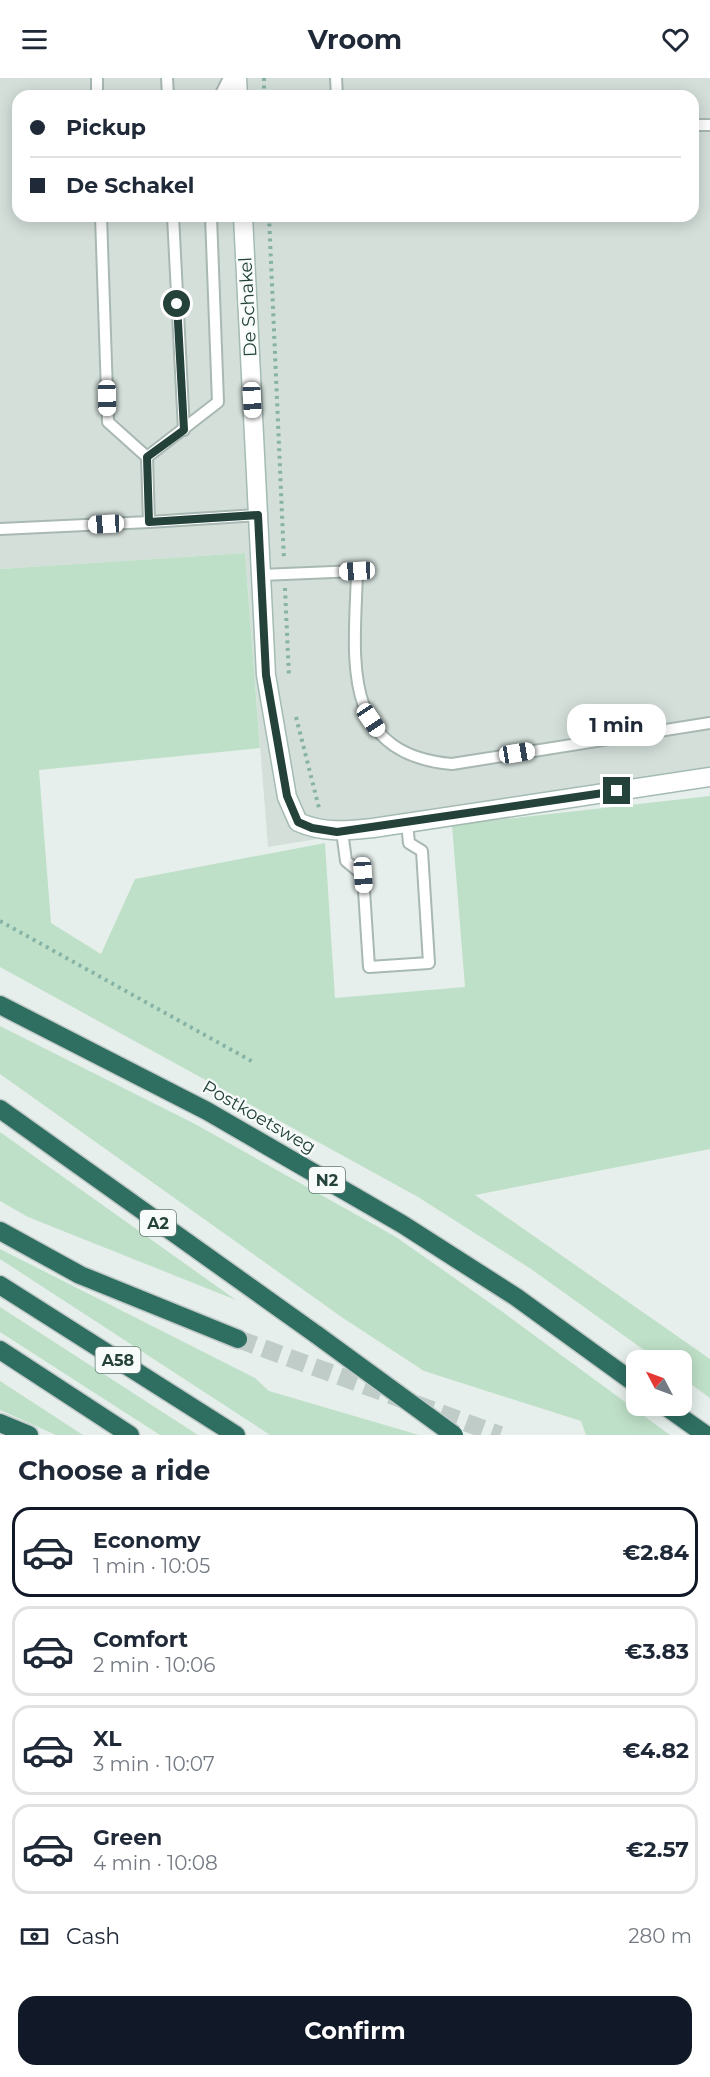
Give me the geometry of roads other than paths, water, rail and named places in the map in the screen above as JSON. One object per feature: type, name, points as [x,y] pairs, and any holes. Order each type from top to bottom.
[{"type":"highway","name":"Postkoetsweg","points":[[0,1005],[207,1111],[402,1224],[516,1296],[626,1377]]},
{"type":"highway","name":"A2","points":[[0,1110],[454,1435]]},
{"type":"highway","points":[[0,1231],[80,1275],[238,1339]]},
{"type":"highway","name":"A58","points":[[0,1285],[236,1435]]},
{"type":"highway","points":[[0,1350],[130,1435]]},
{"type":"highway","points":[[679,1416],[706,1435]]},
{"type":"highway","points":[[0,1423],[29,1435]]},
{"type":"street","name":"De Schakel","points":[[243,222],[266,675],[287,796],[298,822],[312,828],[339,831],[407,823],[710,777]]},
{"type":"lane","points":[[101,222],[108,422],[147,457],[149,522]]},
{"type":"lane","points":[[173,222],[184,430]]},
{"type":"lane","points":[[147,457],[218,402],[211,222]]},
{"type":"lane","points":[[0,530],[258,515]]},
{"type":"lane","points":[[261,575],[357,571],[357,687],[364,710],[378,730],[395,747],[425,761],[452,764],[710,723]]},
{"type":"lane","points":[[339,831],[346,861],[363,875],[369,967],[429,963],[422,851],[409,843],[407,823]]},
{"type":"tunnel","points":[[238,1339],[500,1435]]}]
